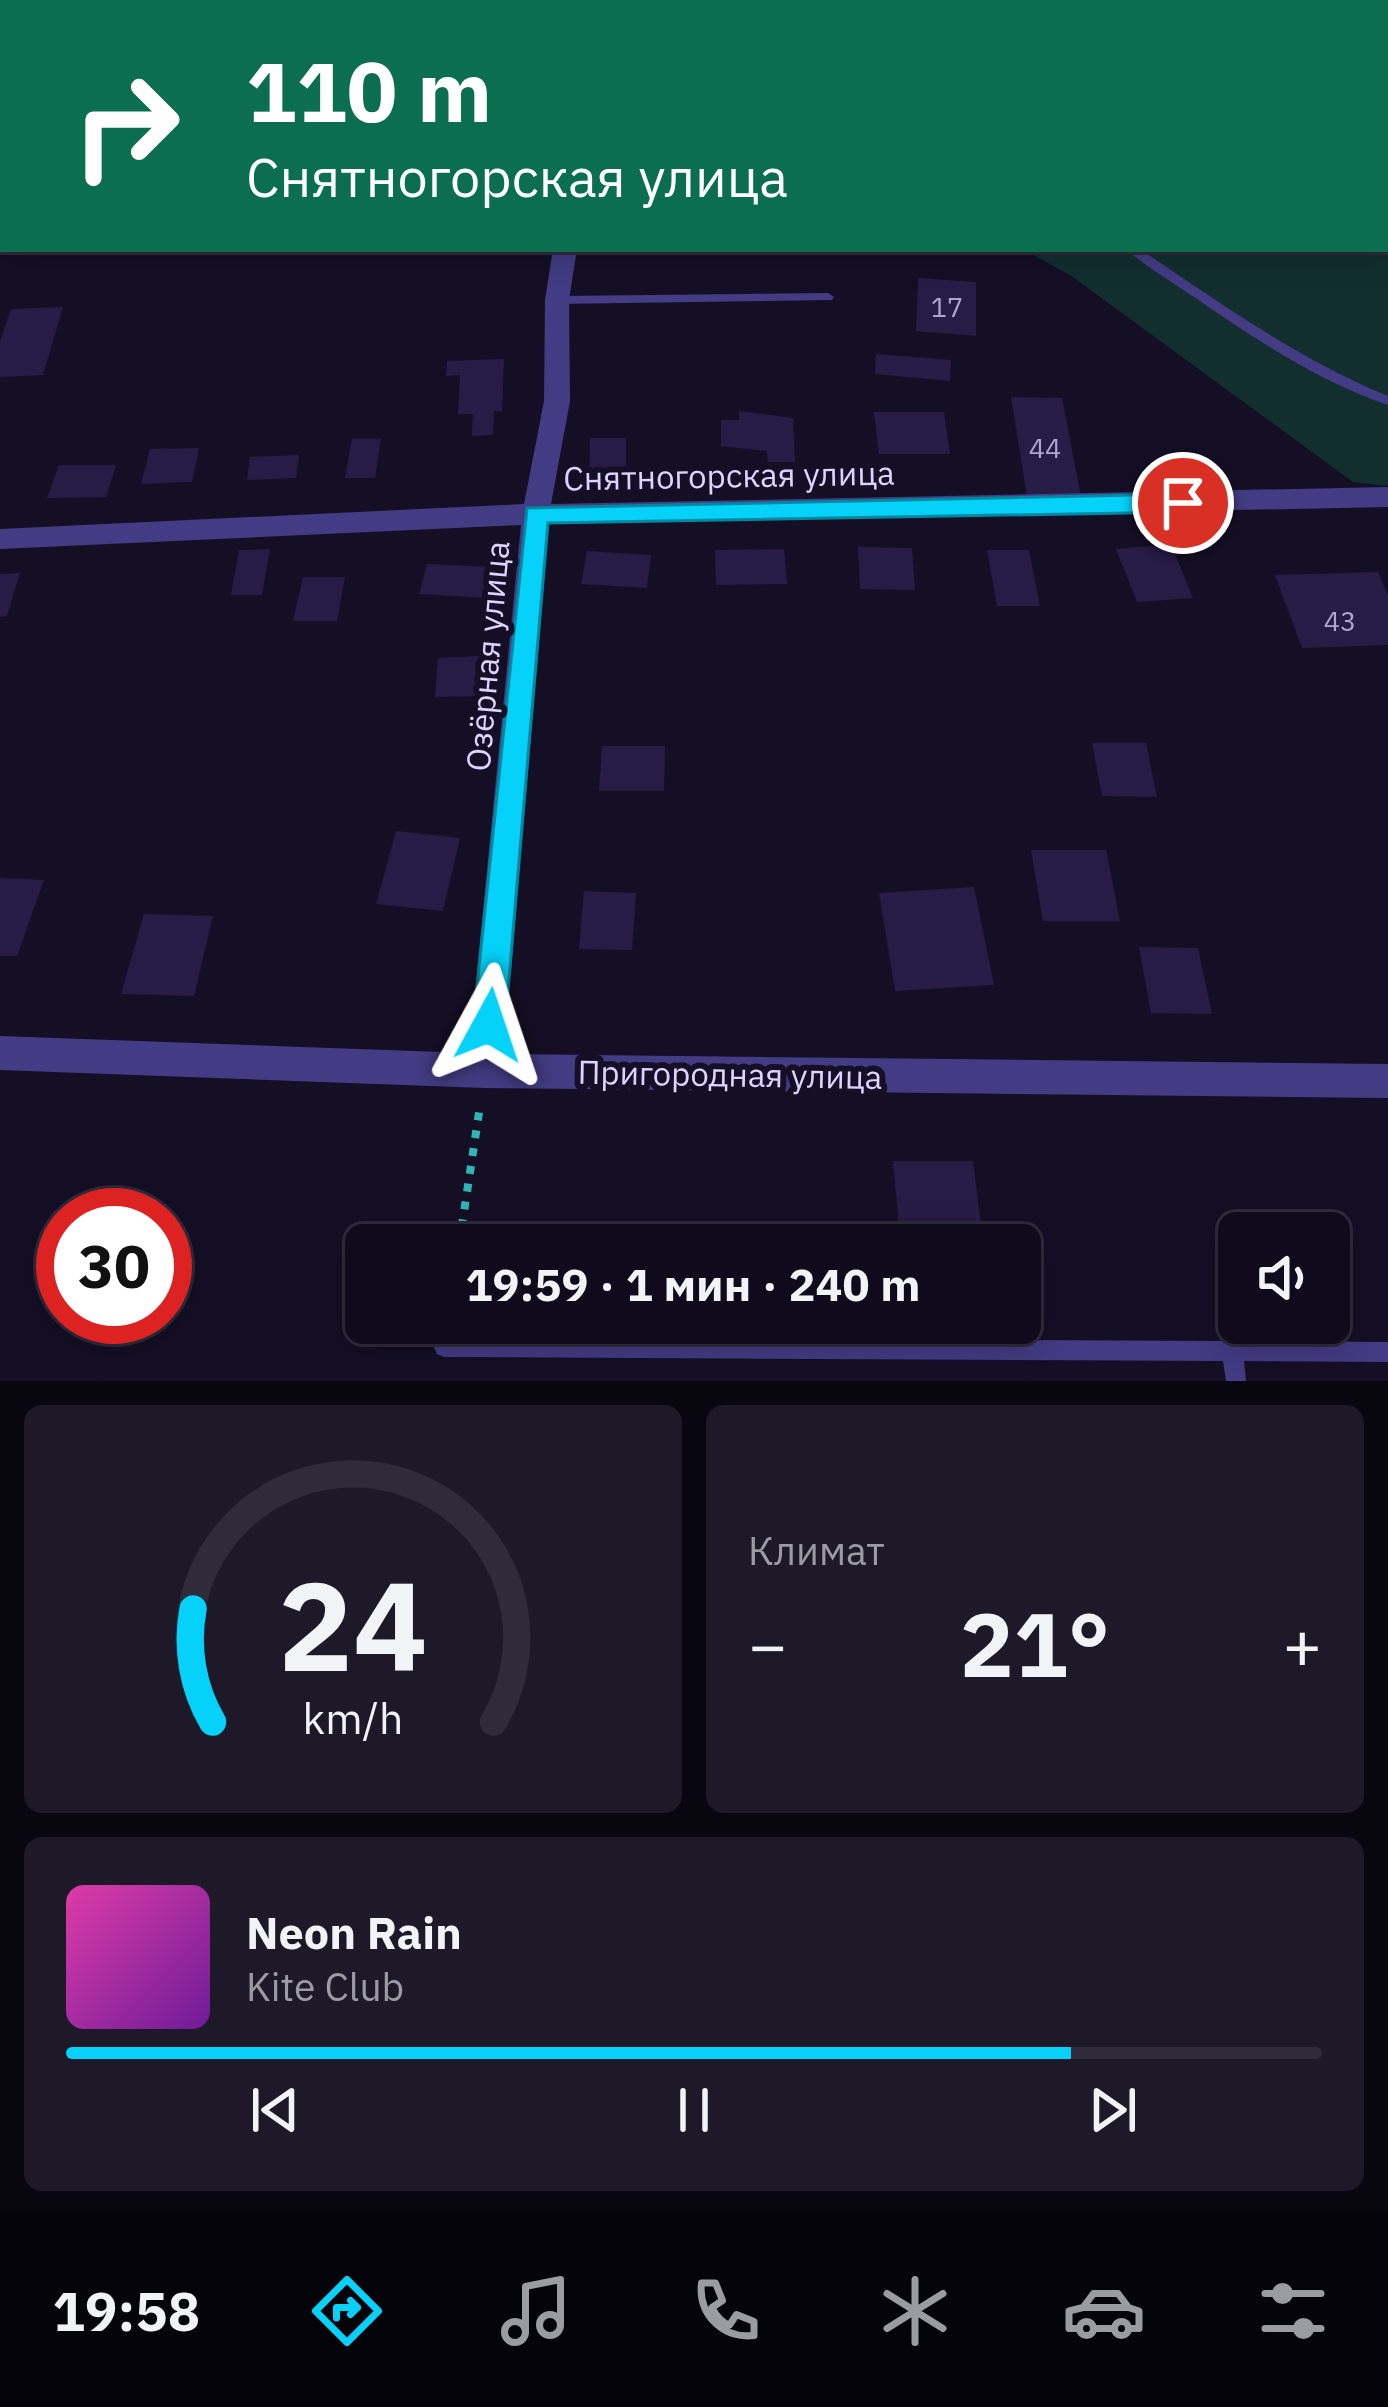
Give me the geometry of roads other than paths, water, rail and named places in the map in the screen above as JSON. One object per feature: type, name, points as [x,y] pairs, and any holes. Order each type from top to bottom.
[{"type":"street","name":"Озёрная улица","points":[[485,1071],[536,514],[557,401],[557,300],[565,252]]},
{"type":"street","name":"Снятногорская улица","points":[[0,538],[536,514],[1388,497]]},
{"type":"street","name":"Пригородная улица","points":[[0,1053],[485,1071],[1388,1081]]},
{"type":"lane","points":[[1137,252],[1284,350],[1347,386],[1388,401]]},
{"type":"lane","points":[[557,300],[827,297]]},
{"type":"lane","points":[[444,1347],[1388,1352]]},
{"type":"lane","points":[[1232,1349],[1236,1381]]}]
